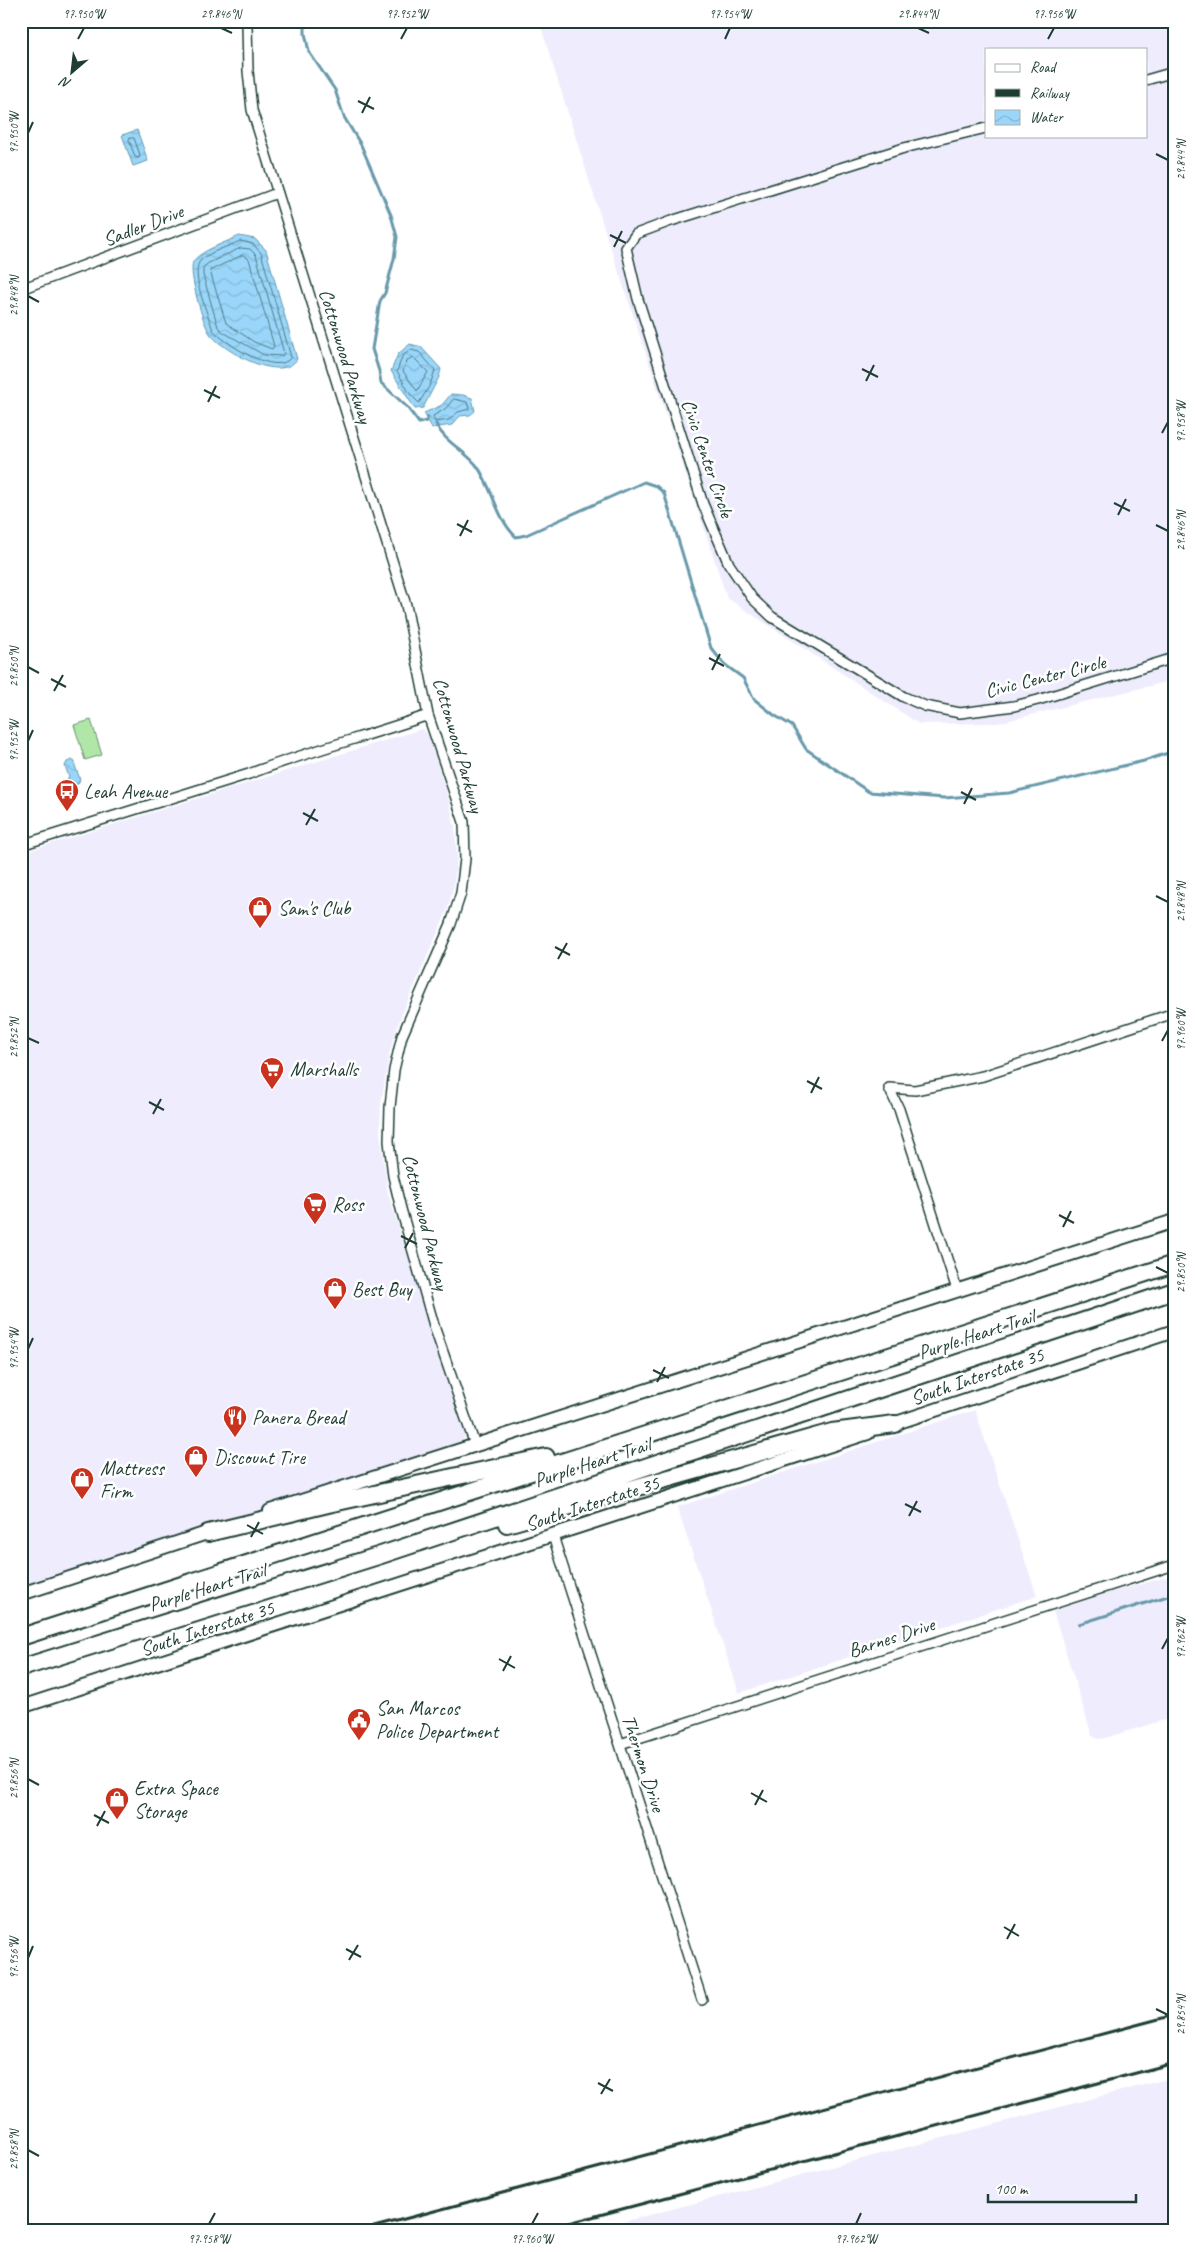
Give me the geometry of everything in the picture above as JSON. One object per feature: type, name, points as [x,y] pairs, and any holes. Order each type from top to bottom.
[{"type":"highway","name":"Purple Heart Trail","points":[[21,1637],[1174,1264]]},
{"type":"highway","name":"Purple Heart Trail","points":[[21,1668],[381,1555],[1174,1291]]},
{"type":"highway","points":[[381,1555],[428,1546],[832,1432],[895,1424]]},
{"type":"highway","points":[[208,1532],[645,1434]]},
{"type":"main road","points":[[21,1594],[326,1492],[1174,1221]]},
{"type":"main road","name":"South Interstate 35","points":[[21,1707],[553,1536],[1174,1331]]},
{"type":"street","name":"Cottonwood Parkway","points":[[247,24],[248,71],[252,110],[406,605],[428,715],[464,822],[465,859],[461,893],[451,924],[402,1036],[394,1070],[389,1141],[401,1209],[435,1329],[474,1445]]},
{"type":"street","points":[[1148,79],[1174,72]]},
{"type":"street","name":"Civic Center Circle","points":[[985,128],[904,148],[671,221],[636,234],[626,248],[638,299],[703,504],[729,564],[752,598],[772,618],[904,697],[925,706],[960,713],[1014,706],[1174,658]]},
{"type":"street","name":"Sadler Drive","points":[[21,289],[277,193]]},
{"type":"street","points":[[21,845],[362,738],[428,715]]},
{"type":"street","points":[[957,1290],[899,1109],[889,1088],[916,1090],[983,1076],[1174,1013]]},
{"type":"street","name":"Thermon Drive","points":[[553,1536],[702,2000]]},
{"type":"street","name":"Barnes Drive","points":[[620,1744],[1174,1565]]},
{"type":"shaded area","points":[[539,21],[1174,21],[1174,680],[998,723],[919,724],[727,598],[606,234]]},
{"type":"shaded area","points":[[422,729],[429,738],[449,800],[455,827],[457,857],[454,885],[447,911],[400,1019],[390,1051],[381,1103],[380,1133],[388,1193],[465,1436],[458,1445],[21,1587],[21,853]]},
{"type":"shaded area","points":[[975,1410],[1037,1596],[739,1693],[677,1507]]},
{"type":"shaded area","points":[[1174,1575],[1174,1717],[1105,1738],[1099,1739],[1092,1736],[1053,1611],[1108,1593]]},
{"type":"shaded area","points":[[1174,2077],[1174,2231],[588,2231]]},
{"type":"green space","points":[[91,720],[102,755],[85,760],[74,725]]},
{"type":"water","points":[[137,130],[148,161],[133,166],[122,135]]},
{"type":"water","points":[[239,236],[255,239],[266,250],[297,359],[289,366],[279,368],[266,367],[240,356],[218,342],[211,335],[204,321],[194,287],[193,262],[201,254]]},
{"type":"water","points":[[410,344],[421,347],[441,369],[439,377],[423,408],[415,409],[391,371],[398,354]]},
{"type":"water","points":[[451,394],[472,398],[475,411],[470,415],[460,416],[452,425],[432,428],[424,413],[442,405]]},
{"type":"water","points":[[72,760],[75,762],[80,779],[78,784],[72,786],[67,780],[69,777],[65,766],[67,762]]},
{"type":"waterway","points":[[305,21],[305,33],[309,52],[335,90],[344,117],[361,145],[391,215],[397,237],[394,259],[385,293],[380,301],[372,349],[381,383],[407,407],[419,423],[426,421],[428,417]]},
{"type":"waterway","points":[[436,424],[444,436],[477,466],[499,512],[516,537],[526,535],[644,482],[656,486],[664,493],[711,648],[724,664],[743,678],[754,699],[792,726],[806,749],[869,792],[944,798],[1009,793],[1144,761],[1174,751]]},
{"type":"waterway","points":[[1079,1624],[1174,1594]]},
{"type":"railway","points":[[359,2231],[1174,2015]]},
{"type":"railway","points":[[539,2231],[1174,2063]]},
{"type":"place","name":"Leah Avenue","points":[[67,812]]},
{"type":"place","name":"Sam's Club","points":[[260,929]]},
{"type":"place","name":"Marshalls","points":[[272,1090]]},
{"type":"place","name":"Ross","points":[[315,1225]]},
{"type":"place","name":"Best Buy","points":[[335,1310]]},
{"type":"place","name":"Panera Bread","points":[[235,1438]]},
{"type":"place","name":"Discount Tire","points":[[196,1478]]},
{"type":"place","name":"Mattress Firm","points":[[82,1500]]},
{"type":"place","name":"San Marcos Police Department","points":[[359,1741]]},
{"type":"place","name":"Extra Space Storage","points":[[117,1820]]}]
